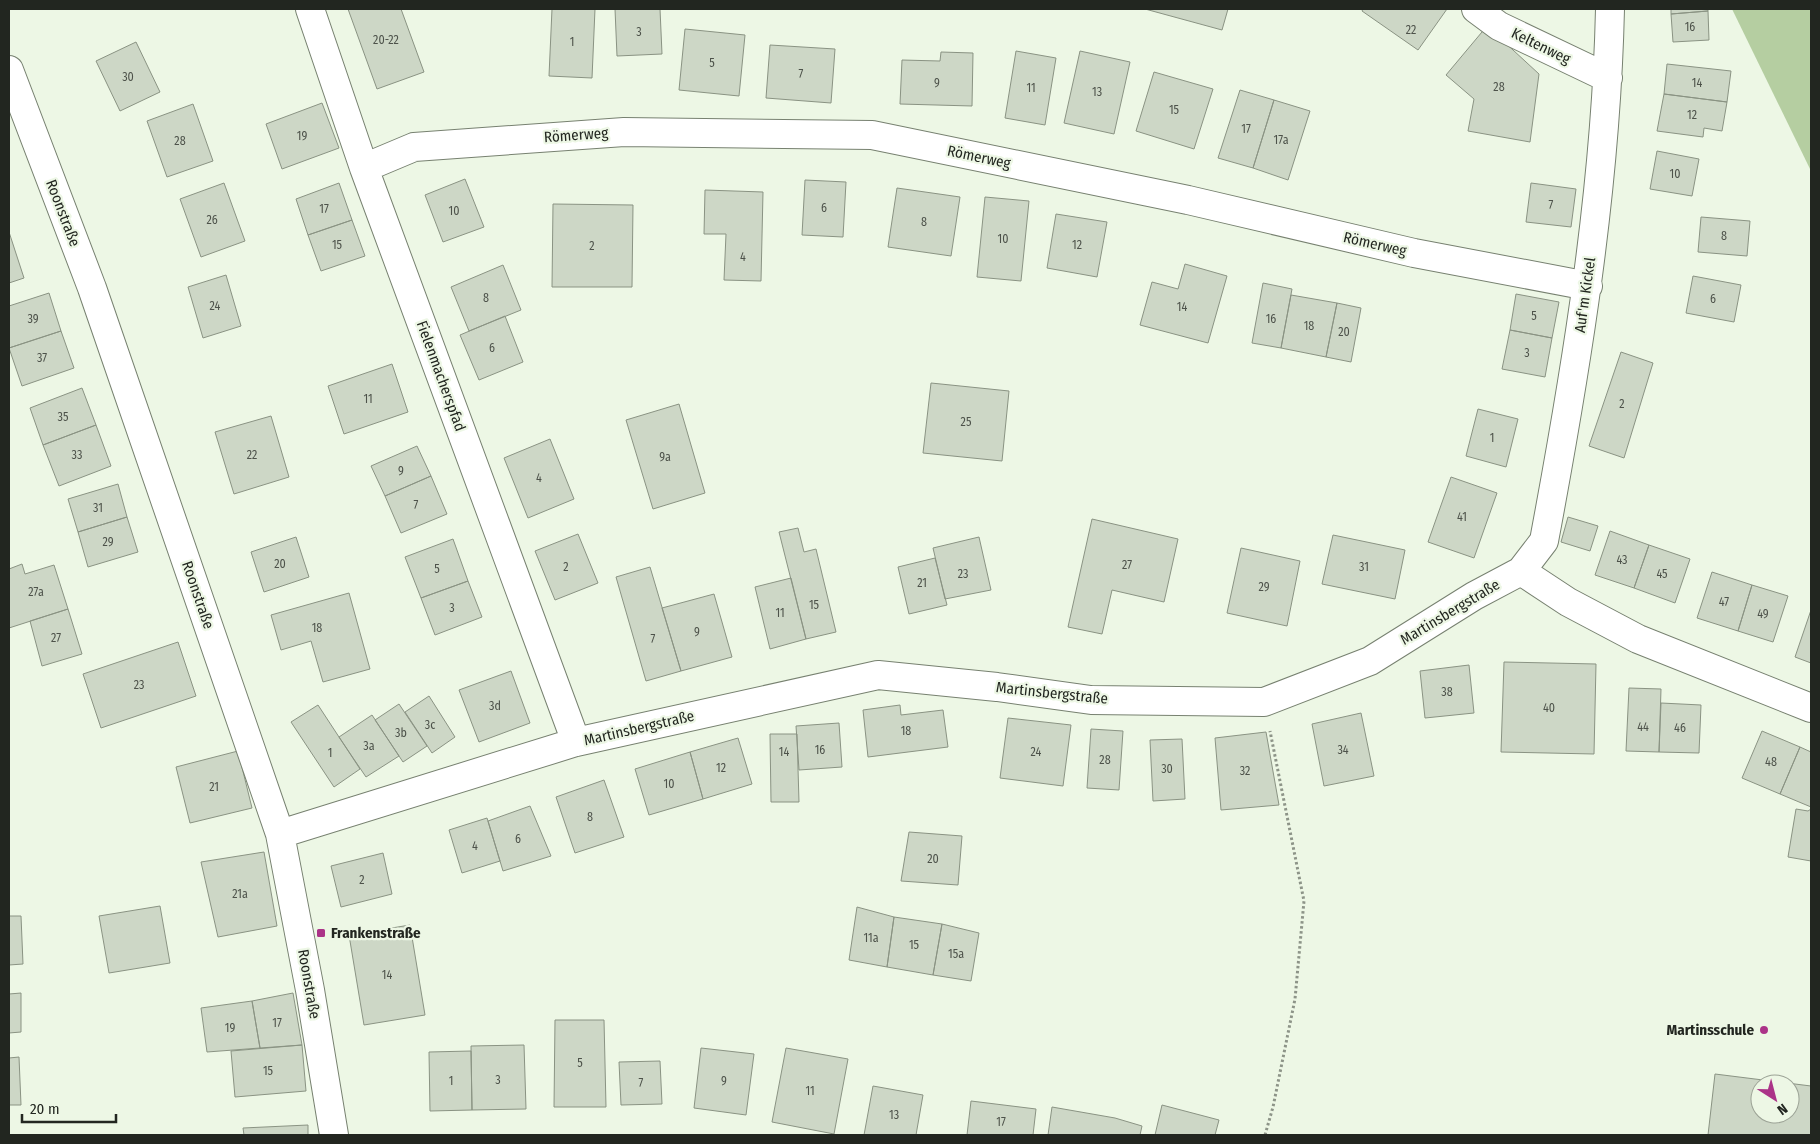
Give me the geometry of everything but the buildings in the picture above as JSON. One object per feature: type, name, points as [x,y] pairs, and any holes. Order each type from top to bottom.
[{"type":"street","name":"Fielenmacherspfad","points":[[310,9],[364,168],[576,742]]},
{"type":"street","name":"Keltenweg","points":[[1476,9],[1499,26],[1608,78]]},
{"type":"street","name":"Auf'm Kickel","points":[[1522,571],[1544,541],[1588,286],[1608,78],[1610,9]]},
{"type":"street","name":"Roonstraße","points":[[9,70],[92,288],[280,834],[310,990],[334,1135]]},
{"type":"street","name":"Römerweg","points":[[364,168],[414,146],[624,132],[872,135],[1188,200],[1414,253],[1588,286]]},
{"type":"street","name":"Martinsbergstraße","points":[[280,834],[576,742],[878,675],[997,687],[1091,700],[1264,702],[1370,661],[1474,596],[1522,571]]},
{"type":"street","points":[[1522,571],[1568,602],[1638,639],[1811,708]]},
{"type":"path","points":[[1265,1135],[1273,1108],[1295,999],[1304,902],[1270,728]]},
{"type":"green space","points":[[1732,9],[1811,9],[1811,171]]},
{"type":"place","name":"Frankenstraße","points":[[321,933]]},
{"type":"place","name":"Martinsschule","points":[[1764,1030]]}]
